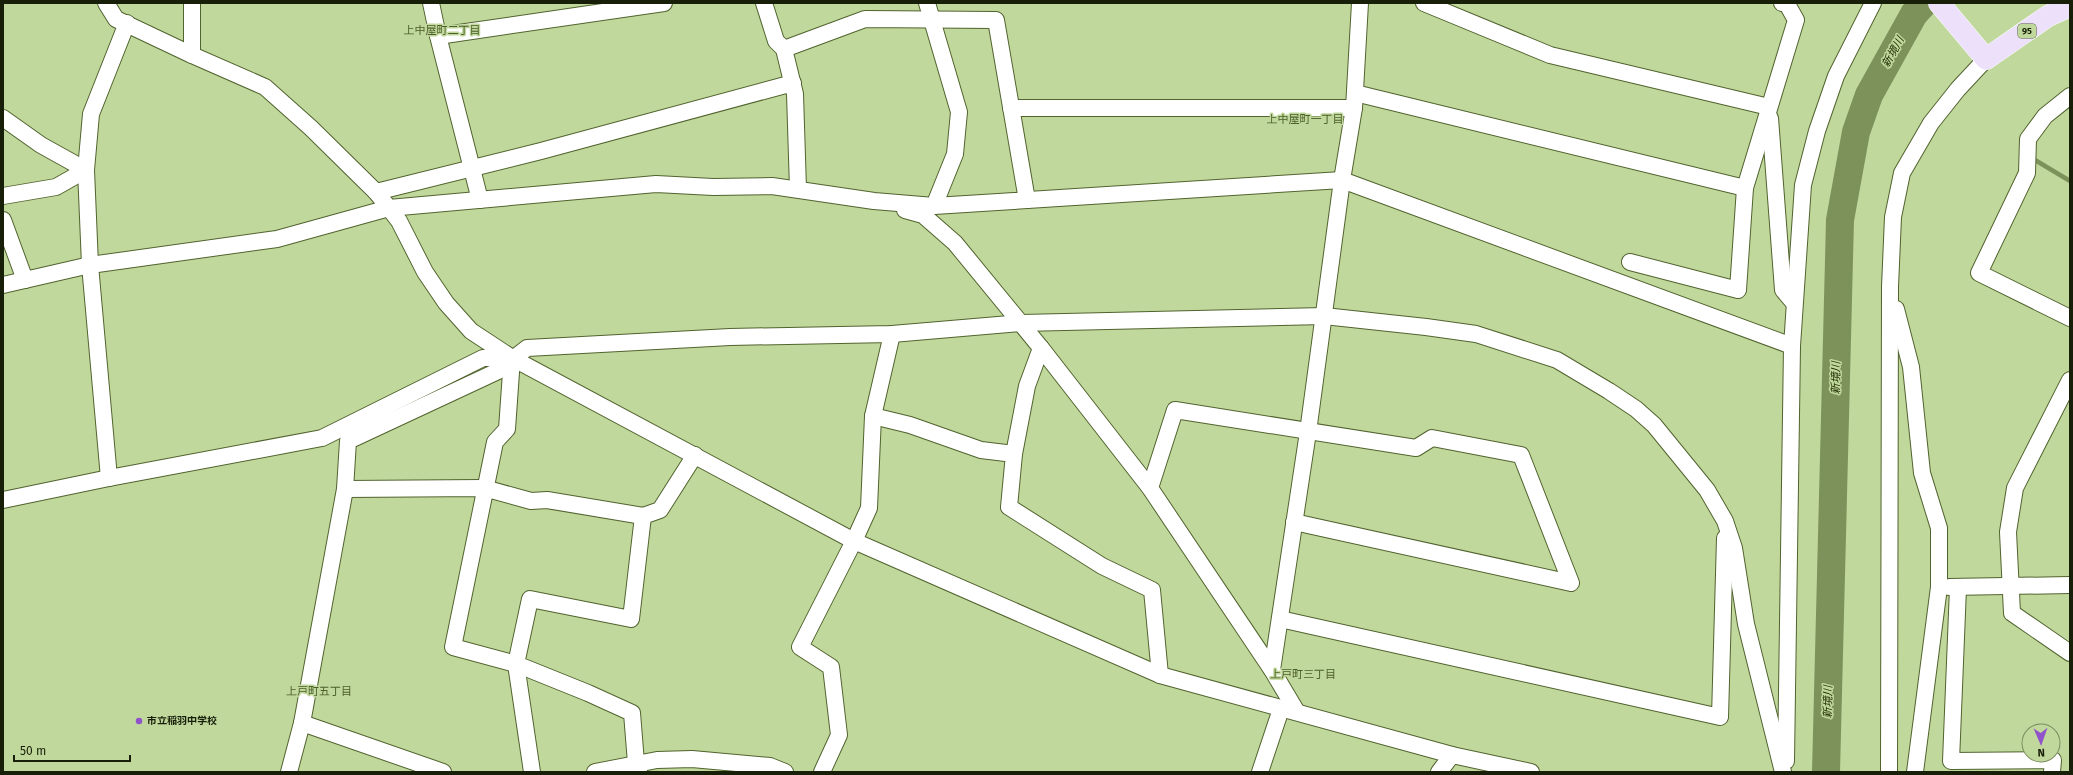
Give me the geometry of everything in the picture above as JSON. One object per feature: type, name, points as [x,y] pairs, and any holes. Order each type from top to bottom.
[{"type":"main road","points":[[1939,3],[1986,59]]},
{"type":"main road","name":"95","points":[[1986,59],[2048,16],[2070,6]]},
{"type":"street","points":[[106,3],[116,18],[192,55],[265,87],[311,128],[376,192],[399,221],[425,272],[446,303],[471,331],[512,358],[854,541],[1160,675],[1452,755],[1531,772]]},
{"type":"street","points":[[192,3],[192,55]]},
{"type":"street","points":[[431,3],[480,200]]},
{"type":"street","points":[[438,36],[664,3]]},
{"type":"street","points":[[764,3],[776,41],[784,49],[796,94],[798,189]]},
{"type":"street","points":[[1272,670],[1308,432],[1354,100],[1360,3]]},
{"type":"street","points":[[1424,3],[1550,55],[1769,107]]},
{"type":"street","points":[[1630,262],[1738,290],[1745,188],[1796,20],[1787,4],[1782,3]]},
{"type":"street","points":[[1784,772],[1792,346],[1803,185],[1815,138],[1836,76],[1872,3]]},
{"type":"street","points":[[784,49],[866,19],[929,11],[996,20],[1027,200]]},
{"type":"street","points":[[929,11],[959,112],[955,154],[934,206]]},
{"type":"street","points":[[109,478],[90,265],[86,170],[91,114],[127,23]]},
{"type":"street","points":[[1889,772],[1890,286],[1893,217],[1902,174],[1931,123],[1958,89],[1986,59]]},
{"type":"street","points":[[376,192],[541,152],[793,82]]},
{"type":"street","points":[[2070,96],[2045,116],[2028,139],[2027,173],[1979,273],[2070,318]]},
{"type":"street","points":[[1011,108],[1354,100],[1745,188]]},
{"type":"street","points":[[1769,107],[1783,290],[1794,303]]},
{"type":"street","points":[[3,118],[41,145],[86,170]]},
{"type":"street","points":[[3,196],[56,187],[86,170]]},
{"type":"street","points":[[3,285],[90,265],[277,239],[389,208],[656,184],[713,187],[772,186],[874,201],[934,206],[1342,180],[1792,346]]},
{"type":"street","points":[[874,201],[923,215],[955,243],[1041,348],[1150,488],[1272,670],[1297,712]]},
{"type":"street","points":[[3,220],[25,280]]},
{"type":"street","points":[[1890,286],[1910,367],[1922,473],[1939,528],[1939,587],[1915,772]]},
{"type":"street","points":[[289,772],[302,723],[345,489],[348,441],[498,371],[526,348],[730,337],[892,334],[1021,323],[1324,316],[1476,334],[1557,360],[1614,395],[1654,424],[1707,490],[1725,522],[1734,548],[1746,624],[1784,772]]},
{"type":"street","points":[[822,772],[839,735],[830,667],[800,647],[854,541],[869,508],[873,416],[892,334]]},
{"type":"street","points":[[1041,348],[1028,386],[1014,454],[1009,507],[1102,566],[1152,590],[1160,675]]},
{"type":"street","points":[[3,500],[109,478],[322,438],[483,358],[512,358]]},
{"type":"street","points":[[512,358],[507,429],[495,442],[484,488],[453,647],[516,664],[588,693],[632,713],[637,767]]},
{"type":"street","points":[[2070,380],[2015,488],[2008,532],[2012,587],[2012,612],[2070,653]]},
{"type":"street","points":[[1150,488],[1175,410],[1416,448],[1432,438],[1521,455],[1571,584],[1294,522]]},
{"type":"street","points":[[873,416],[910,425],[981,450],[1014,454]]},
{"type":"street","points":[[345,489],[484,488],[531,502],[547,500],[643,516],[660,510],[695,455]]},
{"type":"street","points":[[532,772],[516,664],[530,599],[631,619],[643,516]]},
{"type":"street","points":[[1280,619],[1720,717],[1725,522]]},
{"type":"street","points":[[1939,587],[1958,588],[2070,585]]},
{"type":"street","points":[[1958,588],[1951,761],[2053,760],[2052,772]]},
{"type":"street","points":[[1260,772],[1281,709]]},
{"type":"street","points":[[302,723],[443,772]]},
{"type":"street","points":[[1439,772],[1452,755]]},
{"type":"street","points":[[595,772],[637,767],[657,760],[692,759],[770,766],[785,772]]},
{"type":"waterway","name":"新境川","points":[[1826,772],[1840,220],[1856,132],[1869,95],[1914,14],[1924,3]]},
{"type":"waterway","points":[[2035,160],[2070,181]]},
{"type":"place","name":"市立稲羽中学校","points":[[139,721]]},
{"type":"district","name":"上中屋町二丁目","points":[[442,30]]},
{"type":"district","name":"上中屋町一丁目","points":[[1305,119]]},
{"type":"district","name":"上戸町三丁目","points":[[1303,674]]},
{"type":"district","name":"上戸町五丁目","points":[[319,691]]}]
